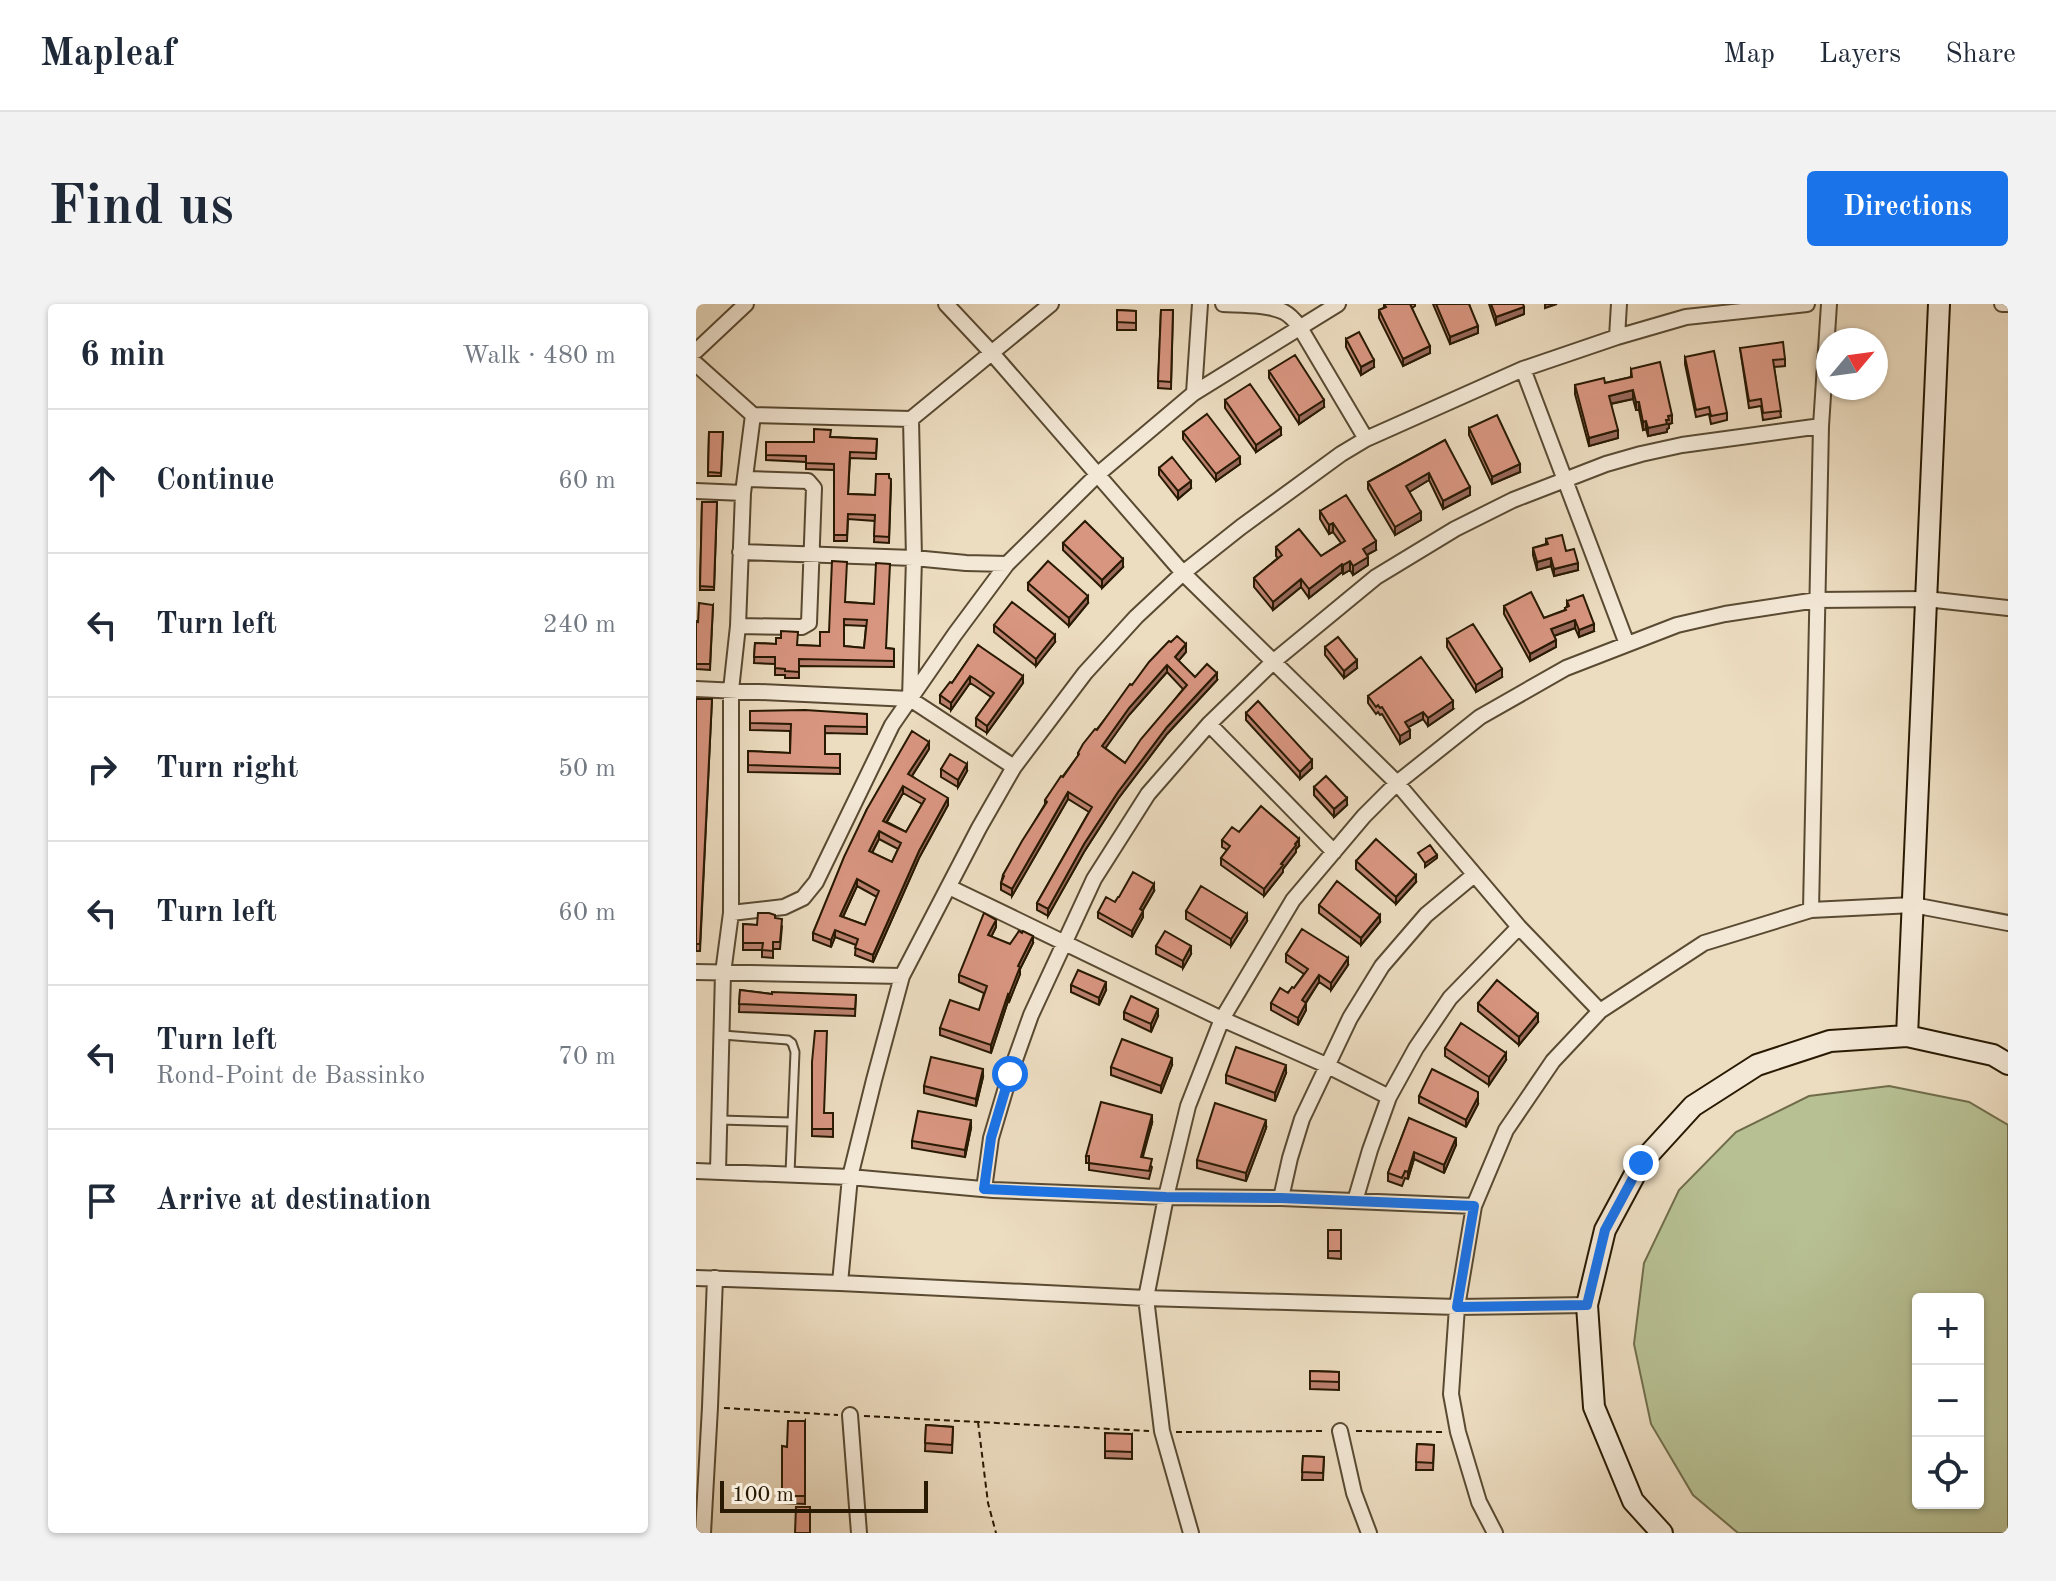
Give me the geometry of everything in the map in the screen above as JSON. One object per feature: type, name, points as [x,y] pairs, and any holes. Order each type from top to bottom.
[{"type":"street","points":[[696,351],[746,304]]},
{"type":"street","points":[[946,304],[1183,573],[1397,783],[1519,927],[1600,1011]]},
{"type":"street","points":[[696,364],[753,415],[911,419],[1051,304]]},
{"type":"street","points":[[1194,393],[1200,304]]},
{"type":"street","points":[[1223,304],[1261,305],[1287,314],[1299,326],[1366,439]]},
{"type":"street","points":[[731,913],[784,907],[803,898],[816,882],[892,725],[1007,564],[1097,475],[1194,393],[1338,304]]},
{"type":"street","points":[[1617,337],[1619,304]]},
{"type":"street","points":[[840,1283],[850,1177],[902,976],[1014,767],[1085,673],[1136,617],[1183,573],[1241,527],[1366,439],[1523,369],[1686,310],[1807,304]]},
{"type":"street","points":[[1811,910],[1821,426],[1829,304]]},
{"type":"street","points":[[1907,1036],[1939,304]]},
{"type":"street","points":[[2002,304],[2008,304]]},
{"type":"street","points":[[1523,369],[1627,644]]},
{"type":"street","points":[[718,1171],[723,973],[731,913],[731,690],[738,626],[744,486],[753,415]]},
{"type":"street","points":[[910,699],[914,558],[911,419]]},
{"type":"street","points":[[984,1189],[991,1138],[1010,1074],[1031,1015],[1094,879],[1148,794],[1209,724],[1274,661],[1367,584],[1399,562],[1513,500],[1606,464],[1682,445],[1821,426]]},
{"type":"street","points":[[696,491],[808,481],[814,488],[809,623],[807,626],[738,626]]},
{"type":"street","points":[[740,552],[1007,564]]},
{"type":"street","points":[[1191,1533],[1162,1431],[1146,1298],[1166,1197],[1188,1106],[1222,1019],[1293,900],[1364,816],[1397,783],[1480,717],[1566,668],[1677,625],[1817,600],[1926,599],[2008,608]]},
{"type":"street","points":[[696,689],[910,699],[1014,767]]},
{"type":"street","points":[[1209,724],[1334,852]]},
{"type":"street","points":[[1281,1198],[1302,1119],[1350,1018],[1382,966],[1426,915],[1474,875]]},
{"type":"street","points":[[949,887],[1389,1097]]},
{"type":"street","points":[[1495,1533],[1479,1502],[1458,1432],[1451,1394],[1457,1307],[1474,1206],[1506,1130],[1553,1061],[1600,1011],[1704,943],[1811,910],[1913,905],[2008,923]]},
{"type":"street","points":[[1355,1201],[1389,1097],[1416,1048],[1450,998],[1519,927]]},
{"type":"street","points":[[696,972],[902,976]]},
{"type":"street","points":[[1662,1533],[1633,1501],[1594,1407],[1587,1305],[1605,1230],[1641,1163],[1693,1106],[1757,1065],[1830,1041],[1907,1036],[1993,1055],[2008,1064]]},
{"type":"street","points":[[696,1171],[790,1173],[984,1189],[1474,1206]]},
{"type":"street","points":[[696,1278],[1146,1298],[1457,1307],[1587,1305]]},
{"type":"street","points":[[703,1533],[715,1278]]},
{"type":"street","points":[[850,1415],[859,1533]]},
{"type":"street","points":[[1340,1431],[1354,1493],[1369,1533]]},
{"type":"lane","points":[[722,1035],[788,1040],[792,1043],[795,1052],[790,1173]]},
{"type":"lane","points":[[720,1120],[791,1122]]},
{"type":"path","points":[[710,1407],[1162,1431],[1458,1432]]},
{"type":"path","points":[[978,1421],[988,1503],[996,1533]]},
{"type":"green space","points":[[1889,1086],[1969,1102],[2008,1125],[2008,1533],[1738,1533],[1693,1495],[1651,1424],[1634,1344],[1644,1263],[1679,1190],[1736,1132],[1809,1096]]},
{"type":"building","points":[[1384,304],[1410,304],[1430,346],[1403,359],[1379,310],[1386,307]]},
{"type":"building","points":[[1436,304],[1469,304],[1478,326],[1450,337]]},
{"type":"building","points":[[1491,304],[1523,304],[1524,307],[1496,317]]},
{"type":"building","points":[[1117,310],[1136,311],[1136,323],[1117,322]]},
{"type":"building","points":[[1161,310],[1173,310],[1171,382],[1158,381]]},
{"type":"building","points":[[1359,332],[1374,360],[1361,367],[1346,339]]},
{"type":"building","points":[[1783,342],[1785,359],[1773,360],[1781,411],[1763,413],[1761,399],[1749,401],[1740,348]]},
{"type":"building","points":[[1714,351],[1727,413],[1711,416],[1709,407],[1696,410],[1685,357]]},
{"type":"building","points":[[1295,355],[1324,400],[1299,416],[1269,371]]},
{"type":"building","points":[[1660,362],[1672,415],[1668,416],[1667,424],[1648,428],[1646,421],[1643,422],[1633,390],[1609,396],[1618,430],[1589,438],[1575,385],[1604,378],[1605,383],[1632,377],[1631,369]]},
{"type":"building","points":[[1250,384],[1281,428],[1256,445],[1225,400]]},
{"type":"building","points":[[1207,414],[1240,457],[1216,474],[1183,432]]},
{"type":"building","points":[[1497,415],[1520,464],[1492,477],[1469,428]]},
{"type":"building","points":[[814,429],[831,430],[830,437],[877,439],[876,453],[850,452],[848,494],[875,495],[876,474],[889,474],[889,537],[874,536],[875,515],[848,514],[847,535],[834,535],[834,464],[806,463],[806,456],[766,455],[766,442],[814,442]]},
{"type":"building","points":[[709,432],[723,432],[721,473],[708,472]]},
{"type":"building","points":[[1445,440],[1470,487],[1443,501],[1429,473],[1406,486],[1421,512],[1395,527],[1368,482]]},
{"type":"building","points":[[1172,457],[1191,481],[1178,491],[1159,468]]},
{"type":"building","points":[[1346,495],[1376,541],[1363,549],[1368,557],[1353,566],[1350,561],[1342,564],[1309,589],[1301,579],[1273,602],[1254,578],[1282,555],[1276,547],[1299,529],[1321,556],[1345,541],[1320,511]]},
{"type":"building","points":[[702,502],[717,502],[714,587],[700,586]]},
{"type":"building","points":[[1085,521],[1123,559],[1102,580],[1063,543]]},
{"type":"building","points":[[1562,535],[1566,551],[1574,549],[1578,563],[1554,569],[1551,558],[1537,562],[1533,548],[1548,544],[1546,539]]},
{"type":"building","points":[[832,561],[847,562],[845,602],[874,604],[876,563],[890,564],[886,648],[894,649],[894,661],[799,659],[799,672],[775,668],[775,657],[754,657],[755,643],[776,644],[776,638],[781,638],[781,631],[798,632],[797,645],[820,646],[820,632],[829,632]],"holes":[[[844,619],[867,620],[864,648],[844,646]]]},
{"type":"building","points":[[1048,561],[1088,596],[1069,618],[1028,583]]},
{"type":"building","points":[[1531,592],[1544,618],[1566,610],[1569,606],[1567,601],[1583,595],[1594,624],[1579,630],[1575,620],[1551,629],[1556,640],[1530,654],[1504,606]]},
{"type":"building","points":[[1012,602],[1055,635],[1036,659],[994,625]]},
{"type":"building","points":[[699,603],[713,605],[710,664],[696,664]]},
{"type":"building","points":[[1473,624],[1502,669],[1476,685],[1447,639]]},
{"type":"building","points":[[1177,636],[1186,644],[1175,657],[1195,677],[1207,664],[1217,673],[1167,727],[1118,792],[1084,844],[1048,909],[1037,903],[1092,807],[1068,792],[1012,889],[1001,883],[1022,841],[1047,802],[1045,800],[1083,744],[1130,684]],"holes":[[[1167,665],[1187,685],[1141,739],[1125,763],[1102,746],[1129,708]]]},
{"type":"building","points":[[1338,637],[1357,660],[1344,671],[1325,647]]},
{"type":"building","points":[[978,645],[1023,676],[987,726],[976,718],[994,693],[975,679],[970,676],[951,703],[940,695]]},
{"type":"building","points":[[1421,657],[1453,701],[1428,718],[1423,712],[1405,722],[1410,730],[1400,736],[1382,707],[1376,707],[1368,696]]},
{"type":"building","points":[[696,699],[712,699],[700,944],[696,944]]},
{"type":"building","points":[[1258,701],[1312,760],[1300,772],[1246,713]]},
{"type":"building","points":[[805,710],[867,714],[867,727],[825,726],[825,754],[840,754],[840,768],[748,765],[748,751],[790,753],[791,724],[750,723],[750,711]]},
{"type":"building","points":[[912,731],[929,742],[908,774],[948,798],[919,851],[873,955],[855,948],[858,939],[835,930],[831,940],[813,933],[867,809]],"holes":[[[903,786],[925,799],[906,832],[883,821]],[[879,831],[901,843],[892,862],[869,851]],[[857,879],[879,891],[865,925],[840,916]]]},
{"type":"building","points":[[950,754],[967,764],[958,780],[941,769]]},
{"type":"building","points":[[1326,776],[1347,798],[1334,809],[1314,787]]},
{"type":"building","points":[[1261,806],[1299,839],[1264,889],[1221,858],[1230,846],[1222,840],[1232,827],[1239,832]]},
{"type":"building","points":[[1376,839],[1416,875],[1396,897],[1356,861]]},
{"type":"building","points":[[1430,845],[1437,855],[1425,863],[1418,853]]},
{"type":"building","points":[[1133,872],[1154,884],[1132,931],[1098,912],[1106,897],[1115,902]]},
{"type":"building","points":[[1337,881],[1380,915],[1361,938],[1319,905]]},
{"type":"building","points":[[1201,886],[1247,914],[1231,939],[1186,911]]},
{"type":"building","points":[[758,913],[769,913],[782,919],[780,942],[773,942],[773,951],[762,950],[763,943],[743,943],[743,924],[757,925]]},
{"type":"building","points":[[984,913],[996,920],[988,935],[1010,944],[1019,931],[1033,936],[1018,966],[991,1045],[940,1028],[950,1000],[979,1010],[987,986],[959,975]]},
{"type":"building","points":[[1302,929],[1348,958],[1331,983],[1319,975],[1302,1000],[1306,1003],[1298,1018],[1271,1003],[1280,988],[1288,993],[1308,969],[1286,954]]},
{"type":"building","points":[[1165,931],[1191,946],[1183,961],[1156,946]]},
{"type":"building","points":[[1078,970],[1106,982],[1099,998],[1071,985]]},
{"type":"building","points":[[1497,980],[1538,1014],[1519,1037],[1478,1003]]},
{"type":"building","points":[[740,990],[772,994],[856,995],[855,1009],[739,1004]]},
{"type":"building","points":[[1131,996],[1158,1009],[1151,1024],[1124,1012]]},
{"type":"building","points":[[1461,1023],[1506,1053],[1489,1077],[1445,1048]]},
{"type":"building","points":[[815,1031],[827,1031],[824,1113],[833,1113],[833,1129],[812,1129]]},
{"type":"building","points":[[1122,1039],[1172,1058],[1161,1086],[1111,1067]]},
{"type":"building","points":[[1236,1047],[1286,1065],[1275,1093],[1226,1075]]},
{"type":"building","points":[[931,1057],[983,1069],[976,1099],[924,1086]]},
{"type":"building","points":[[1432,1069],[1478,1092],[1466,1120],[1419,1096]]},
{"type":"building","points":[[1101,1102],[1152,1115],[1141,1157],[1152,1159],[1149,1171],[1089,1163],[1089,1156],[1086,1156]]},
{"type":"building","points":[[1215,1103],[1266,1120],[1246,1173],[1197,1160]]},
{"type":"building","points":[[918,1111],[971,1120],[965,1150],[912,1141]]},
{"type":"building","points":[[1409,1118],[1456,1138],[1444,1165],[1414,1152],[1408,1172],[1405,1171],[1402,1178],[1388,1173]]},
{"type":"building","points":[[1328,1230],[1341,1230],[1341,1251],[1328,1251]]},
{"type":"building","points":[[1310,1371],[1339,1372],[1339,1382],[1310,1381]]},
{"type":"building","points":[[788,1421],[805,1421],[805,1496],[782,1496],[782,1446],[787,1447]]},
{"type":"building","points":[[926,1425],[953,1427],[952,1445],[925,1443]]},
{"type":"building","points":[[1105,1433],[1132,1434],[1132,1452],[1105,1451]]},
{"type":"building","points":[[1417,1444],[1434,1445],[1433,1463],[1416,1462]]},
{"type":"building","points":[[1303,1456],[1324,1457],[1323,1473],[1302,1472]]},
{"type":"building","points":[[796,1507],[810,1507],[810,1533],[795,1533]]},
{"type":"route","points":[[1010,1074],[991,1138],[984,1189],[1474,1206],[1457,1307],[1587,1305],[1605,1230],[1641,1163]]}]
